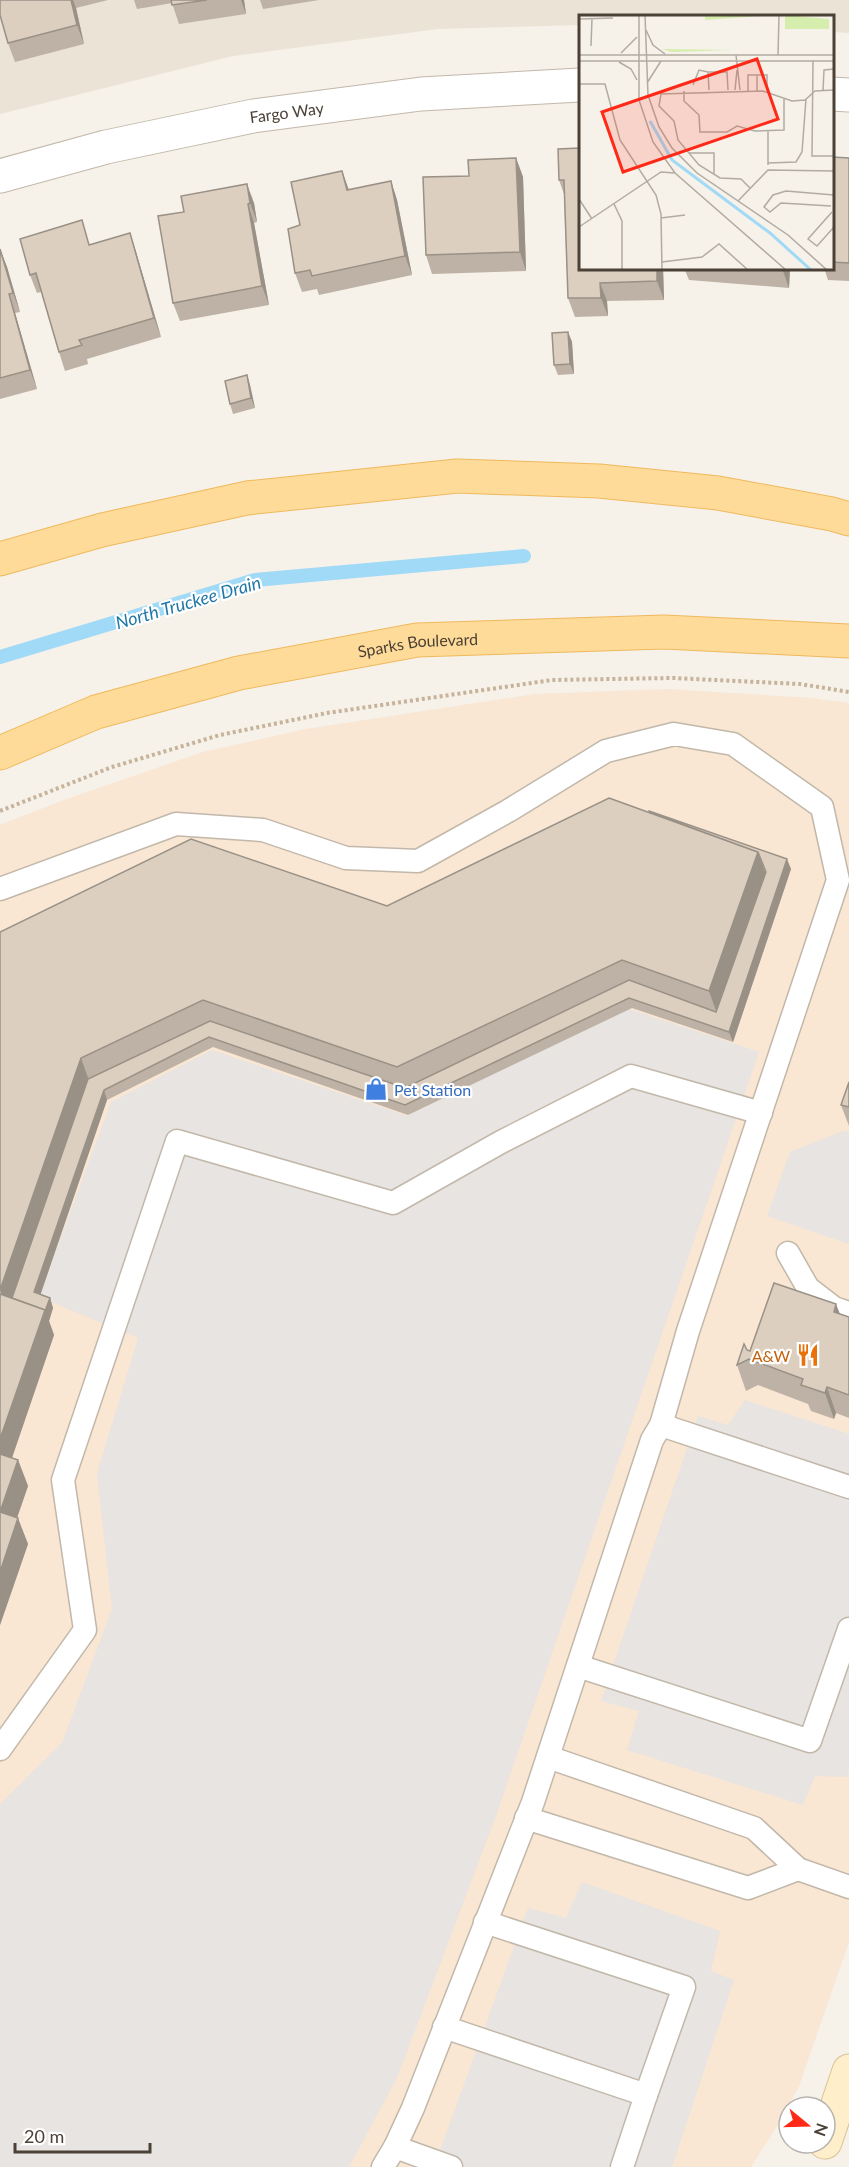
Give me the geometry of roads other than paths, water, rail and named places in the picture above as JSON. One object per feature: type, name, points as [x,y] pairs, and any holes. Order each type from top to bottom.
[{"type":"main road","points":[[0,559],[102,530],[247,498],[458,476],[598,481],[718,493],[849,519]]},
{"type":"main road","name":"Sparks Boulevard","points":[[0,753],[96,712],[228,676],[417,640],[664,632],[849,641]]},
{"type":"main road","points":[[837,2107],[849,2071]]},
{"type":"street","name":"Fargo Way","points":[[0,176],[106,147],[253,116],[421,94],[579,85]]},
{"type":"street","points":[[834,94],[849,95]]},
{"type":"lane","points":[[0,889],[176,825],[263,830],[346,858],[418,861],[508,811],[606,751],[674,734],[733,744],[822,807],[838,880],[688,1331],[661,1425],[652,1440],[548,1757],[413,2108],[395,2148],[382,2167]]},
{"type":"lane","points":[[0,1749],[85,1630],[63,1480],[177,1141],[393,1203],[501,1142],[631,1076],[761,1113]]},
{"type":"lane","points":[[788,1253],[808,1288],[834,1308],[849,1313]]},
{"type":"lane","points":[[661,1425],[849,1487]]},
{"type":"lane","points":[[578,1666],[810,1742],[849,1629]]},
{"type":"lane","points":[[548,1757],[754,1828],[798,1869],[849,1887]]},
{"type":"lane","points":[[526,1818],[748,1888],[798,1869]]},
{"type":"lane","points":[[485,1922],[684,1987],[622,2167]]},
{"type":"lane","points":[[444,2027],[646,2095]]},
{"type":"lane","points":[[395,2148],[451,2167]]},
{"type":"waterway","name":"North Truckee Drain","points":[[0,657],[255,580],[524,556]]},
{"type":"place","name":"Pet Station","points":[[376,1089]]},
{"type":"place","name":"A&W","points":[[808,1355]]}]
